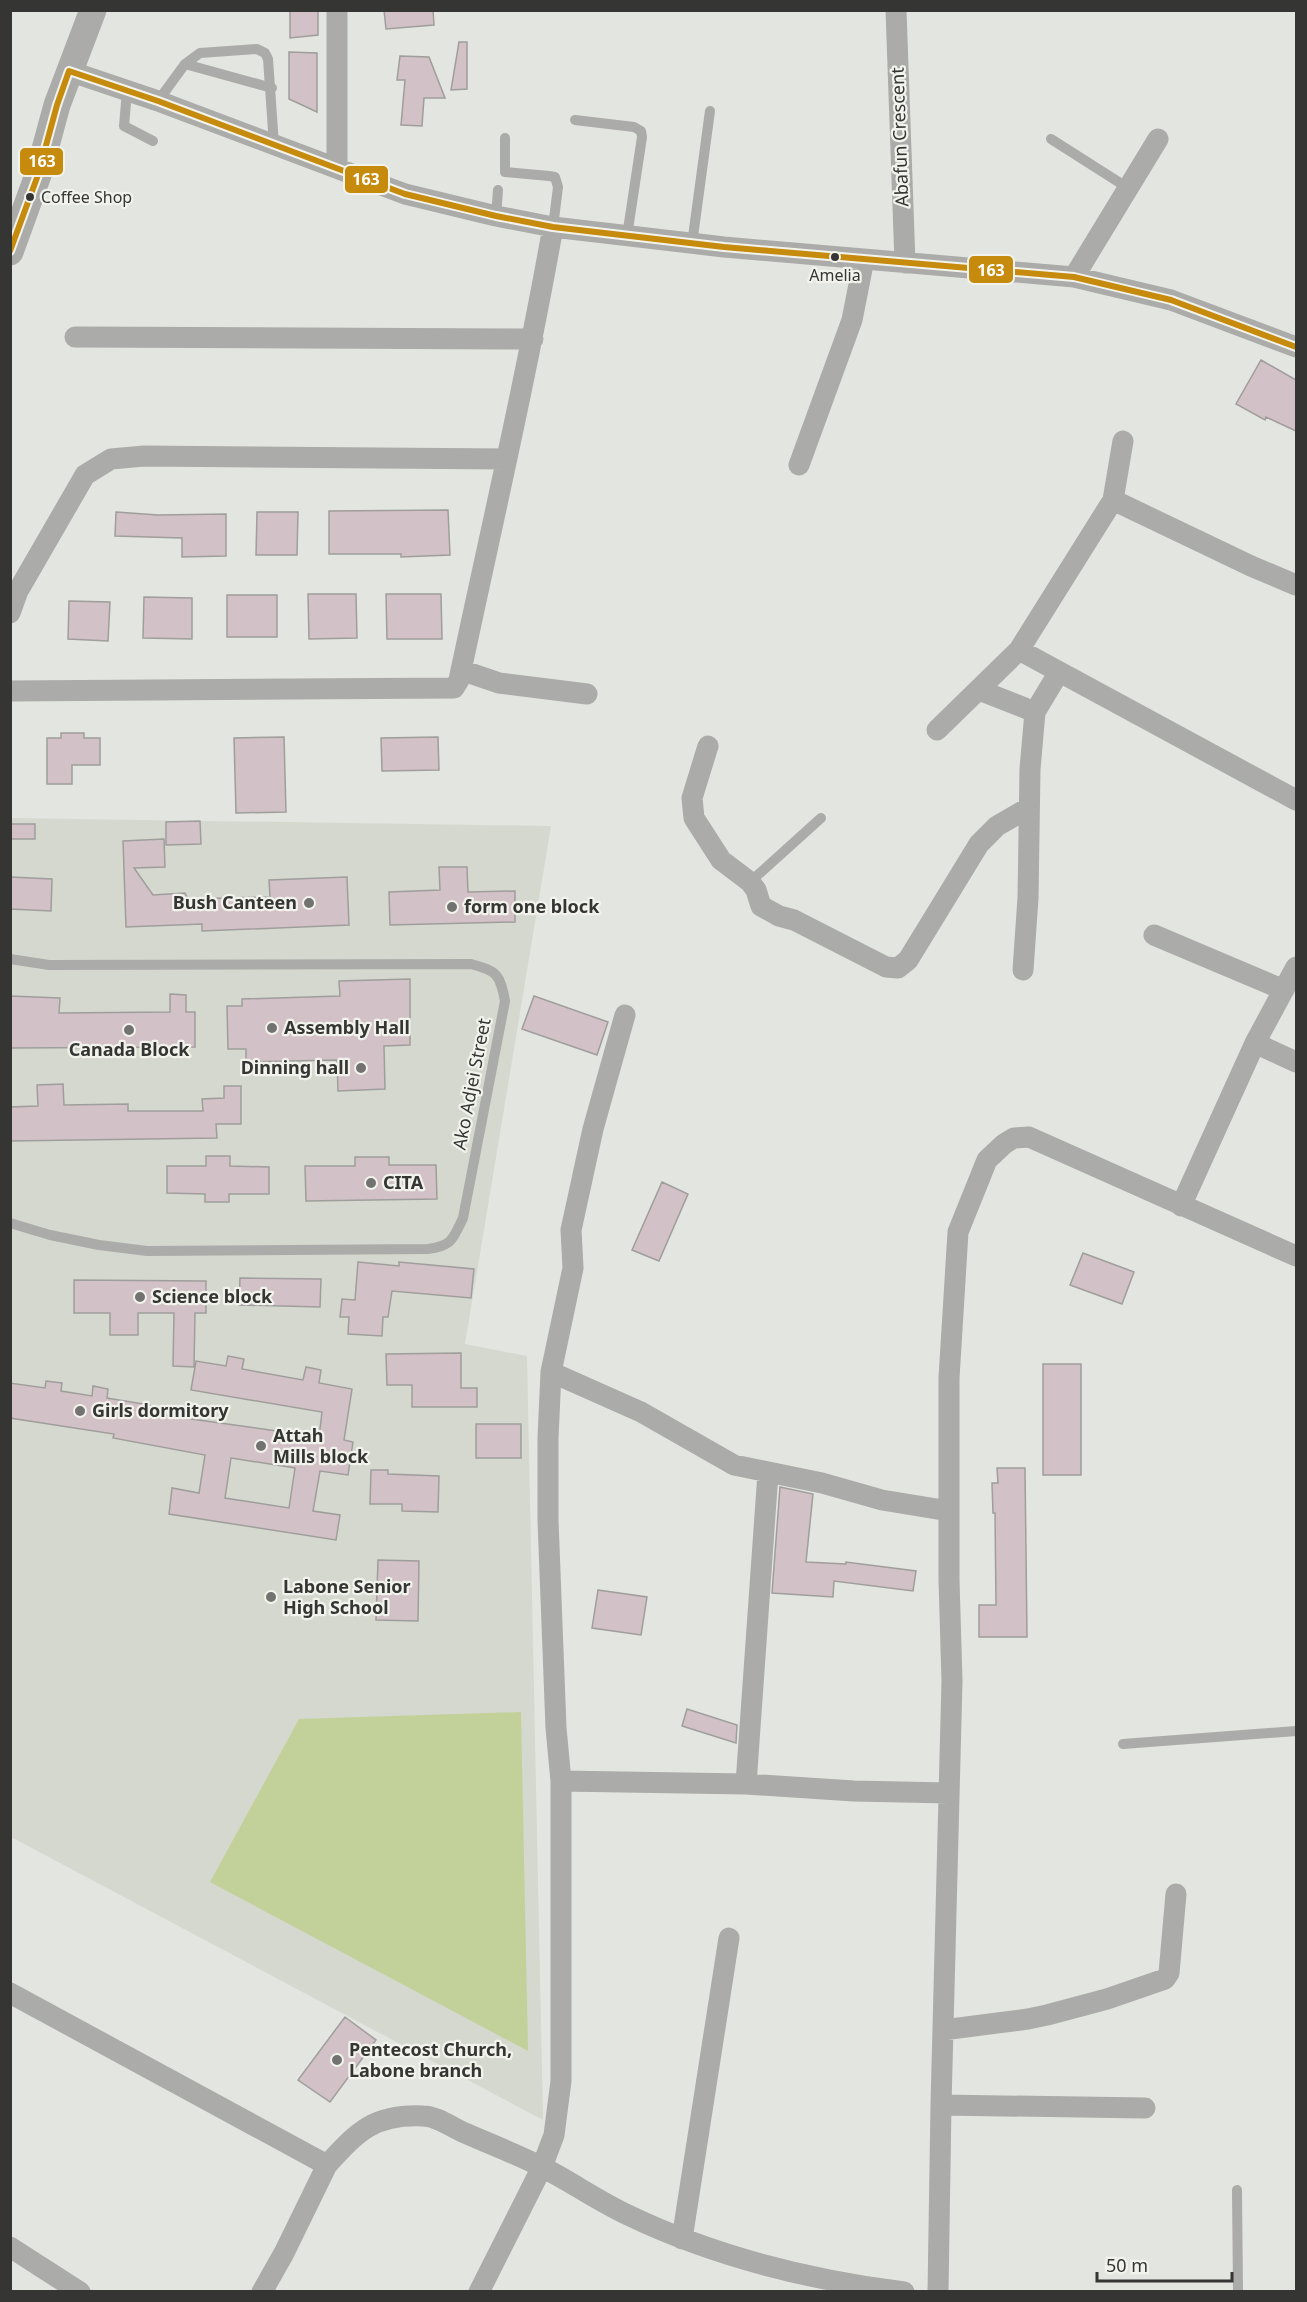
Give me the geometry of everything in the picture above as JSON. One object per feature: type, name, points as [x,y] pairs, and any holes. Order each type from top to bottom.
[{"type":"street","points":[[10,252],[38,175],[57,105],[93,10]]},
{"type":"street","points":[[337,10],[337,168]]},
{"type":"street","name":"Abafun Crescent","points":[[896,10],[905,263]]},
{"type":"street","points":[[69,71],[158,101],[405,194],[496,216],[553,227],[692,244],[1074,277],[1171,300],[1296,347]]},
{"type":"street","points":[[1074,277],[1158,139]]},
{"type":"street","points":[[10,691],[454,688],[459,680],[533,339],[553,227]]},
{"type":"street","points":[[799,465],[852,320],[864,259]]},
{"type":"street","points":[[75,337],[533,339]]},
{"type":"street","points":[[937,730],[1019,650],[1113,500],[1123,441]]},
{"type":"street","points":[[10,613],[18,591],[85,475],[111,459],[144,456],[506,459]]},
{"type":"street","points":[[1113,500],[1296,585]]},
{"type":"street","points":[[1019,650],[1296,800]]},
{"type":"street","points":[[461,670],[499,682],[587,694]]},
{"type":"street","points":[[1023,970],[1028,898],[1028,808],[1032,726],[1035,712],[1059,672]]},
{"type":"street","points":[[979,690],[1035,712]]},
{"type":"street","points":[[708,746],[692,798],[694,818],[721,860],[750,882],[765,910],[794,920],[886,967],[898,968],[908,960],[979,844],[997,826],[1028,808]]},
{"type":"street","points":[[1154,935],[1284,990]]},
{"type":"street","points":[[1181,1206],[1255,1043],[1296,967]]},
{"type":"street","points":[[479,2292],[542,2167],[554,2135],[561,2081],[561,1781],[556,1728],[548,1520],[551,1372],[573,1268],[571,1230],[593,1129],[625,1015]]},
{"type":"street","points":[[1255,1043],[1296,1062]]},
{"type":"street","points":[[938,2292],[952,1682],[949,1378],[958,1232],[987,1160],[1014,1138],[1029,1137],[1296,1256]]},
{"type":"street","points":[[551,1372],[641,1412],[734,1466],[822,1483],[882,1500],[949,1510]]},
{"type":"street","points":[[746,1784],[768,1473]]},
{"type":"street","points":[[561,1781],[746,1784],[854,1791],[949,1792]]},
{"type":"street","points":[[944,2030],[1047,2015],[1107,1999],[1165,1979],[1169,1973],[1176,1894]]},
{"type":"street","points":[[682,2239],[729,1938]]},
{"type":"street","points":[[10,1993],[327,2165]]},
{"type":"street","points":[[941,2105],[1145,2108]]},
{"type":"street","points":[[262,2292],[284,2253],[327,2165],[352,2138],[369,2126],[391,2117],[427,2116],[542,2167],[627,2215],[682,2239],[822,2284],[854,2285],[904,2292]]},
{"type":"street","points":[[10,2247],[80,2292]]},
{"type":"lane","points":[[158,101],[185,64],[200,53],[258,49],[268,58],[272,88],[274,145]]},
{"type":"lane","points":[[185,64],[272,88]]},
{"type":"lane","points":[[127,90],[124,126],[153,141]]},
{"type":"lane","points":[[692,244],[710,111]]},
{"type":"lane","points":[[575,120],[634,127],[641,130],[642,137],[627,236]]},
{"type":"lane","points":[[505,138],[505,172],[555,177],[558,187],[553,227]]},
{"type":"lane","points":[[1051,140],[1128,189]]},
{"type":"lane","points":[[496,216],[498,190]]},
{"type":"lane","points":[[750,882],[821,818]]},
{"type":"lane","name":"Ako Adjei Street","points":[[10,959],[49,965],[471,964],[492,970],[502,984],[505,1001],[463,1218],[454,1237],[444,1247],[147,1251],[89,1243],[50,1235],[10,1223]]},
{"type":"lane","points":[[1123,1744],[1296,1731]]},
{"type":"lane","points":[[1237,2190],[1238,2292]]},
{"type":"shaded area","name":"Labone Senior High School","points":[[10,818],[551,826],[465,1344],[527,1356],[543,2120],[11,1837]]},
{"type":"green space","points":[[521,1712],[528,2051],[210,1882],[299,1719]]},
{"type":"building","points":[[290,10],[318,10],[318,35],[290,38]]},
{"type":"building","points":[[384,10],[433,10],[434,25],[386,29]]},
{"type":"building","points":[[459,42],[467,42],[467,89],[451,90]]},
{"type":"building","points":[[289,52],[317,53],[317,112],[289,99]]},
{"type":"building","points":[[400,56],[429,57],[445,98],[424,98],[422,126],[401,125],[405,80],[397,80]]},
{"type":"building","points":[[1261,360],[1296,380],[1296,431],[1266,417],[1265,420],[1236,404]]},
{"type":"building","points":[[448,510],[450,555],[401,557],[401,554],[329,554],[329,511]]},
{"type":"building","points":[[116,512],[158,515],[226,514],[226,556],[182,557],[182,538],[115,536]]},
{"type":"building","points":[[257,512],[298,512],[297,555],[256,555]]},
{"type":"building","points":[[308,594],[356,594],[357,638],[309,639]]},
{"type":"building","points":[[386,594],[441,594],[442,639],[387,639]]},
{"type":"building","points":[[227,595],[277,595],[277,637],[227,637]]},
{"type":"building","points":[[144,597],[192,598],[192,639],[143,638]]},
{"type":"building","points":[[69,601],[110,602],[108,641],[68,639]]},
{"type":"building","points":[[61,733],[84,733],[84,738],[100,738],[100,765],[72,765],[72,784],[47,784],[47,738],[61,738]]},
{"type":"building","points":[[284,737],[286,812],[236,813],[234,738]]},
{"type":"building","points":[[438,737],[439,770],[382,771],[381,738]]},
{"type":"building","points":[[200,821],[201,844],[166,845],[166,822]]},
{"type":"building","points":[[10,824],[35,824],[35,839],[10,839]]},
{"type":"building","points":[[164,839],[165,867],[134,868],[153,895],[185,893],[188,899],[270,897],[269,880],[347,877],[349,925],[202,931],[202,924],[126,927],[123,841]]},
{"type":"building","name":"form one block","points":[[439,867],[467,867],[468,892],[515,891],[515,922],[390,925],[389,892],[440,890]]},
{"type":"building","points":[[10,877],[52,879],[51,911],[10,909]]},
{"type":"building","points":[[410,979],[410,1045],[384,1046],[385,1089],[338,1091],[337,1060],[246,1062],[246,1049],[228,1049],[227,1006],[242,1006],[242,999],[340,996],[339,981]]},
{"type":"building","name":"Canada Block","points":[[170,994],[186,995],[186,1012],[195,1012],[195,1047],[10,1048],[10,996],[60,998],[59,1013],[170,1012]]},
{"type":"building","points":[[534,996],[608,1022],[597,1055],[522,1029]]},
{"type":"building","points":[[63,1084],[64,1105],[128,1104],[128,1111],[203,1111],[202,1099],[224,1098],[224,1086],[241,1086],[241,1124],[216,1124],[217,1138],[10,1141],[10,1107],[38,1106],[37,1085]]},
{"type":"building","points":[[206,1156],[230,1156],[230,1166],[269,1167],[269,1194],[229,1194],[229,1202],[205,1202],[205,1194],[167,1193],[167,1166],[206,1166]]},
{"type":"building","name":"CITA","points":[[355,1157],[389,1157],[389,1165],[436,1165],[437,1199],[306,1201],[305,1166],[355,1166]]},
{"type":"building","points":[[662,1182],[688,1194],[659,1261],[632,1250]]},
{"type":"building","points":[[1083,1253],[1134,1272],[1122,1304],[1070,1285]]},
{"type":"building","points":[[358,1262],[399,1266],[399,1262],[474,1269],[471,1298],[392,1291],[388,1317],[383,1317],[382,1336],[348,1334],[349,1317],[340,1317],[342,1299],[355,1300]]},
{"type":"building","points":[[240,1278],[321,1279],[320,1307],[239,1305]]},
{"type":"building","name":"Science block","points":[[74,1280],[206,1281],[206,1313],[195,1313],[194,1367],[173,1366],[174,1313],[138,1313],[138,1335],[110,1335],[110,1313],[74,1313]]},
{"type":"building","points":[[461,1353],[461,1388],[477,1388],[477,1407],[412,1407],[412,1385],[387,1385],[386,1354]]},
{"type":"building","points":[[228,1356],[244,1359],[242,1369],[303,1380],[306,1367],[321,1370],[319,1383],[352,1389],[344,1440],[353,1442],[348,1475],[320,1471],[313,1511],[340,1515],[336,1540],[169,1514],[172,1488],[199,1493],[205,1455],[113,1438],[114,1434],[10,1418],[10,1383],[45,1388],[46,1381],[62,1383],[61,1391],[92,1396],[93,1386],[108,1389],[107,1398],[150,1405],[149,1413],[319,1437],[322,1412],[191,1390],[196,1361],[226,1366]],"holes":[[[231,1458],[295,1468],[289,1508],[225,1498]]]},
{"type":"building","points":[[1043,1364],[1081,1364],[1081,1475],[1043,1475]]},
{"type":"building","points":[[476,1424],[521,1424],[521,1458],[476,1458]]},
{"type":"building","points":[[997,1468],[1025,1468],[1027,1637],[979,1637],[979,1605],[996,1605],[995,1513],[993,1513],[992,1483],[998,1483]]},
{"type":"building","points":[[371,1470],[388,1470],[388,1474],[439,1476],[438,1512],[402,1511],[402,1504],[370,1504]]},
{"type":"building","points":[[780,1487],[813,1494],[806,1562],[846,1564],[846,1562],[916,1571],[913,1591],[834,1581],[833,1597],[772,1593]]},
{"type":"building","points":[[378,1560],[419,1561],[418,1621],[376,1620]]},
{"type":"building","points":[[598,1590],[647,1597],[641,1635],[592,1628]]},
{"type":"building","points":[[687,1709],[737,1725],[736,1743],[682,1726]]},
{"type":"building","name":"Pentecost Church, Labone branch","points":[[345,2017],[376,2040],[330,2102],[298,2080]]},
{"type":"transit line","name":"163","points":[[69,71],[158,101],[405,194],[496,216],[553,227],[724,247],[1074,277],[1171,300],[1296,347]]},
{"type":"transit line","name":"163","points":[[10,251],[38,175],[69,71]]},
{"type":"place","name":"Coffee Shop","points":[[30,197]]},
{"type":"place","name":"Amelia","points":[[835,257]]},
{"type":"place","name":"Bush Canteen","points":[[309,903]]},
{"type":"place","name":"form one block","points":[[452,907]]},
{"type":"place","name":"Assembly Hall","points":[[272,1028]]},
{"type":"place","name":"Canada Block","points":[[129,1030]]},
{"type":"place","name":"Dinning hall","points":[[361,1068]]},
{"type":"place","name":"CITA","points":[[371,1183]]},
{"type":"place","name":"Science block","points":[[140,1297]]},
{"type":"place","name":"Girls dormitory","points":[[80,1411]]},
{"type":"place","name":"Attah Mills block","points":[[261,1446]]},
{"type":"place","name":"Labone Senior High School","points":[[271,1597]]},
{"type":"place","name":"Pentecost Church, Labone branch","points":[[337,2060]]}]
